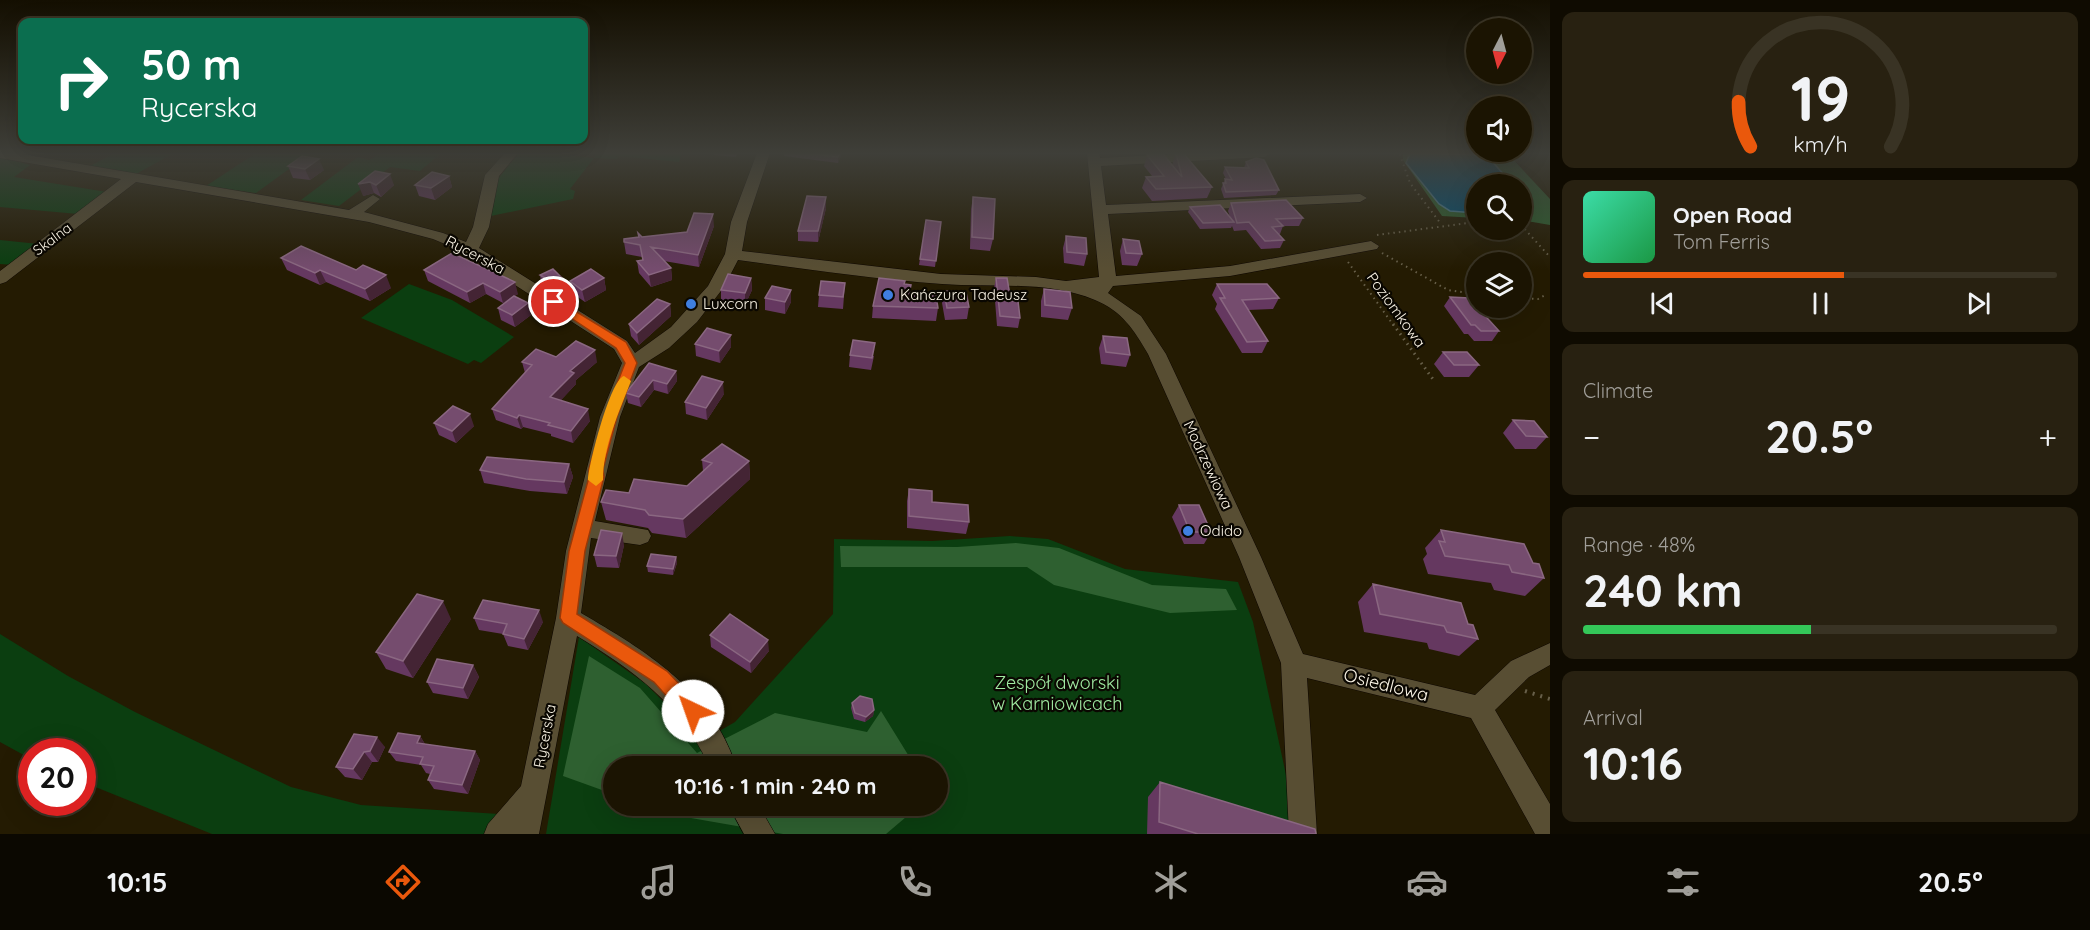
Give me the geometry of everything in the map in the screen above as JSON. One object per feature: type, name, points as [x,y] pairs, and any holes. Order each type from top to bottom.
[{"type":"street","name":"Skalna","points":[[0,279],[114,192]]},
{"type":"street","name":"Rycerska","points":[[219,192],[351,215],[438,236],[471,249],[621,345],[631,363],[608,427],[577,551],[568,618],[525,834]]},
{"type":"street","points":[[471,249],[481,226],[488,192]]},
{"type":"street","points":[[631,363],[649,354],[701,306],[733,254],[738,225],[749,192]]},
{"type":"street","points":[[1099,192],[1103,289],[1230,271],[1371,246]]},
{"type":"street","points":[[1101,210],[1360,198]]},
{"type":"street","points":[[351,215],[373,199]]},
{"type":"street","name":"Modrzewiowa","points":[[733,254],[858,272],[953,280],[1025,280],[1103,289],[1127,311],[1142,329],[1157,354],[1250,557],[1294,663],[1303,834]]},
{"type":"street","points":[[584,528],[640,536]]},
{"type":"street","points":[[568,618],[661,677],[684,700],[701,723],[718,756]]},
{"type":"street","points":[[1550,654],[1535,659],[1479,708],[1550,832]]},
{"type":"street","name":"Osiedlowa","points":[[1294,663],[1479,708]]},
{"type":"street","points":[[498,834],[534,792]]},
{"type":"street","points":[[749,816],[761,834]]},
{"type":"path","points":[[1417,192],[1441,224]]},
{"type":"path","points":[[1466,223],[1441,224],[1396,234],[1365,236],[1371,246],[1448,290],[1466,293]]},
{"type":"path","points":[[1532,234],[1550,257]]},
{"type":"path","name":"Poziomkowa","points":[[1340,252],[1435,382]]},
{"type":"path","points":[[1532,299],[1538,299],[1546,294]]},
{"type":"green space","points":[[0,192],[107,192],[78,214],[0,207]]},
{"type":"green space","points":[[312,192],[357,192],[339,206],[301,200]]},
{"type":"green space","points":[[493,192],[575,192],[573,199],[486,217]]},
{"type":"green space","points":[[1425,192],[1433,192],[1450,211],[1466,212],[1466,217],[1442,216]]},
{"type":"green space","points":[[1532,192],[1543,192],[1550,199],[1550,225],[1532,222]]},
{"type":"green space","points":[[0,240],[39,244],[14,265],[0,264]]},
{"type":"green space","points":[[409,284],[452,300],[514,337],[481,363],[474,360],[468,364],[361,318]]},
{"type":"green space","name":"Zespół dworski w Karniowicach","points":[[1010,536],[1048,539],[1125,569],[1238,582],[1253,622],[1291,798],[1294,834],[546,834],[579,637],[646,684],[702,741],[735,722],[833,614],[834,539],[932,541]]},
{"type":"green space","points":[[1016,543],[1059,548],[1152,585],[1226,589],[1237,610],[1170,613],[1054,585],[1027,567],[841,567],[840,546],[957,547]]},
{"type":"green space","points":[[0,634],[68,676],[135,712],[291,787],[361,805],[499,814],[489,834],[212,834],[96,787],[96,738],[18,738],[18,752],[0,742]]},
{"type":"green space","points":[[589,656],[640,688],[697,753],[775,713],[867,732],[881,711],[909,756],[603,756],[603,790],[563,776]]},
{"type":"green space","points":[[680,816],[907,816],[886,834],[783,834]]},
{"type":"water","points":[[1429,192],[1466,192],[1466,212],[1450,211],[1439,204]]},
{"type":"building","points":[[807,196],[826,197],[818,231],[798,231]]},
{"type":"building","points":[[973,197],[995,199],[993,239],[972,237]]},
{"type":"building","points":[[1286,200],[1303,218],[1276,219],[1283,226],[1272,227],[1284,240],[1265,241],[1249,222],[1237,223],[1231,203]]},
{"type":"building","points":[[1220,205],[1234,222],[1203,223],[1190,207]]},
{"type":"building","points":[[694,213],[713,214],[698,255],[651,247],[671,268],[649,275],[637,261],[643,260],[640,245],[624,242],[624,239],[639,237],[638,233],[642,237],[687,232]]},
{"type":"building","points":[[926,220],[941,222],[936,261],[920,259]]},
{"type":"building","points":[[1066,236],[1086,238],[1087,254],[1067,252]]},
{"type":"building","points":[[1123,239],[1139,241],[1142,254],[1126,253]]},
{"type":"building","points":[[301,246],[356,270],[363,265],[386,275],[365,289],[320,270],[315,273],[281,258]]},
{"type":"building","points":[[452,253],[515,282],[500,292],[483,283],[467,292],[424,270]]},
{"type":"building","points":[[553,269],[563,279],[553,283],[540,275]]},
{"type":"building","points":[[591,269],[604,278],[582,290],[570,281]]},
{"type":"building","points":[[728,274],[751,278],[745,293],[721,290]]},
{"type":"building","points":[[879,278],[905,281],[904,284],[911,285],[909,294],[936,296],[938,308],[873,306]]},
{"type":"building","points":[[996,278],[1007,278],[1011,301],[1018,301],[1020,318],[1000,316]]},
{"type":"building","points":[[821,281],[845,283],[843,297],[819,295]]},
{"type":"building","points":[[1217,284],[1267,284],[1279,298],[1242,300],[1268,341],[1247,342],[1220,298],[1225,298]]},
{"type":"building","points":[[772,286],[791,290],[785,302],[765,298]]},
{"type":"building","points":[[1044,289],[1070,292],[1072,308],[1045,305]]},
{"type":"building","points":[[944,291],[966,292],[969,307],[947,308]]},
{"type":"building","points":[[514,296],[528,303],[512,315],[498,308]]},
{"type":"building","points":[[1450,297],[1466,298],[1466,318],[1487,318],[1499,331],[1481,331],[1475,325],[1471,325]]},
{"type":"building","points":[[657,299],[670,304],[637,333],[629,324]]},
{"type":"building","points":[[707,328],[731,335],[719,351],[695,344]]},
{"type":"building","points":[[1103,336],[1127,338],[1130,355],[1106,352]]},
{"type":"building","points":[[853,340],[875,343],[872,358],[850,355]]},
{"type":"building","points":[[576,341],[595,350],[570,371],[574,373],[550,397],[588,409],[571,431],[548,425],[550,423],[519,415],[517,418],[492,409],[532,365],[522,362],[536,349],[556,357]]},
{"type":"building","points":[[1443,352],[1467,352],[1479,365],[1454,365]]},
{"type":"building","points":[[649,363],[676,371],[667,384],[653,380],[639,397],[626,393]]},
{"type":"building","points":[[702,376],[723,382],[706,408],[685,402]]},
{"type":"building","points":[[453,406],[470,414],[452,431],[434,423]]},
{"type":"building","points":[[1513,420],[1534,421],[1547,437],[1526,436]]},
{"type":"building","points":[[722,444],[749,461],[683,519],[649,515],[645,510],[601,502],[606,490],[629,493],[634,479],[687,486],[712,463],[702,460]]},
{"type":"building","points":[[487,457],[569,464],[564,482],[526,479],[480,470]]},
{"type":"building","points":[[909,489],[932,491],[932,502],[968,505],[969,522],[909,516]]},
{"type":"building","points":[[1179,505],[1199,505],[1211,532],[1190,532]]},
{"type":"building","points":[[601,530],[622,533],[616,556],[594,555]]},
{"type":"building","points":[[1441,530],[1524,544],[1533,563],[1539,564],[1544,578],[1512,572],[1509,565],[1445,556],[1439,541],[1445,542]]},
{"type":"building","points":[[651,554],[676,557],[673,569],[647,566]]},
{"type":"building","points":[[1373,584],[1461,603],[1468,624],[1473,625],[1478,639],[1447,632],[1444,626],[1380,614]]},
{"type":"building","points":[[417,594],[443,601],[403,661],[376,652]]},
{"type":"building","points":[[483,600],[539,610],[524,639],[503,634],[507,624],[474,618]]},
{"type":"building","points":[[730,614],[768,640],[750,662],[710,635]]},
{"type":"building","points":[[437,659],[473,665],[463,688],[427,682]]},
{"type":"building","points":[[860,696],[872,699],[874,710],[866,717],[855,713],[852,703]]},
{"type":"building","points":[[398,733],[420,736],[417,743],[475,751],[462,785],[428,780],[434,766],[420,764],[423,757],[389,752]]},
{"type":"building","points":[[354,734],[377,737],[370,751],[364,752],[353,769],[336,767]]},
{"type":"building","points":[[1160,782],[1315,829],[1316,834],[1198,834],[1159,822]]},
{"type":"slow traffic","points":[[596,480],[596,469],[610,417],[624,381]]},
{"type":"place","name":"Kańczura Tadeusz","points":[[888,295]]},
{"type":"place","name":"Luxcorn","points":[[691,304]]},
{"type":"place","name":"Odido","points":[[1188,531]]},
{"type":"route","points":[[554,302],[621,345],[631,363],[610,417],[596,469],[597,477],[588,501],[584,528],[577,551],[568,618],[637,659],[661,677],[693,711]]}]
